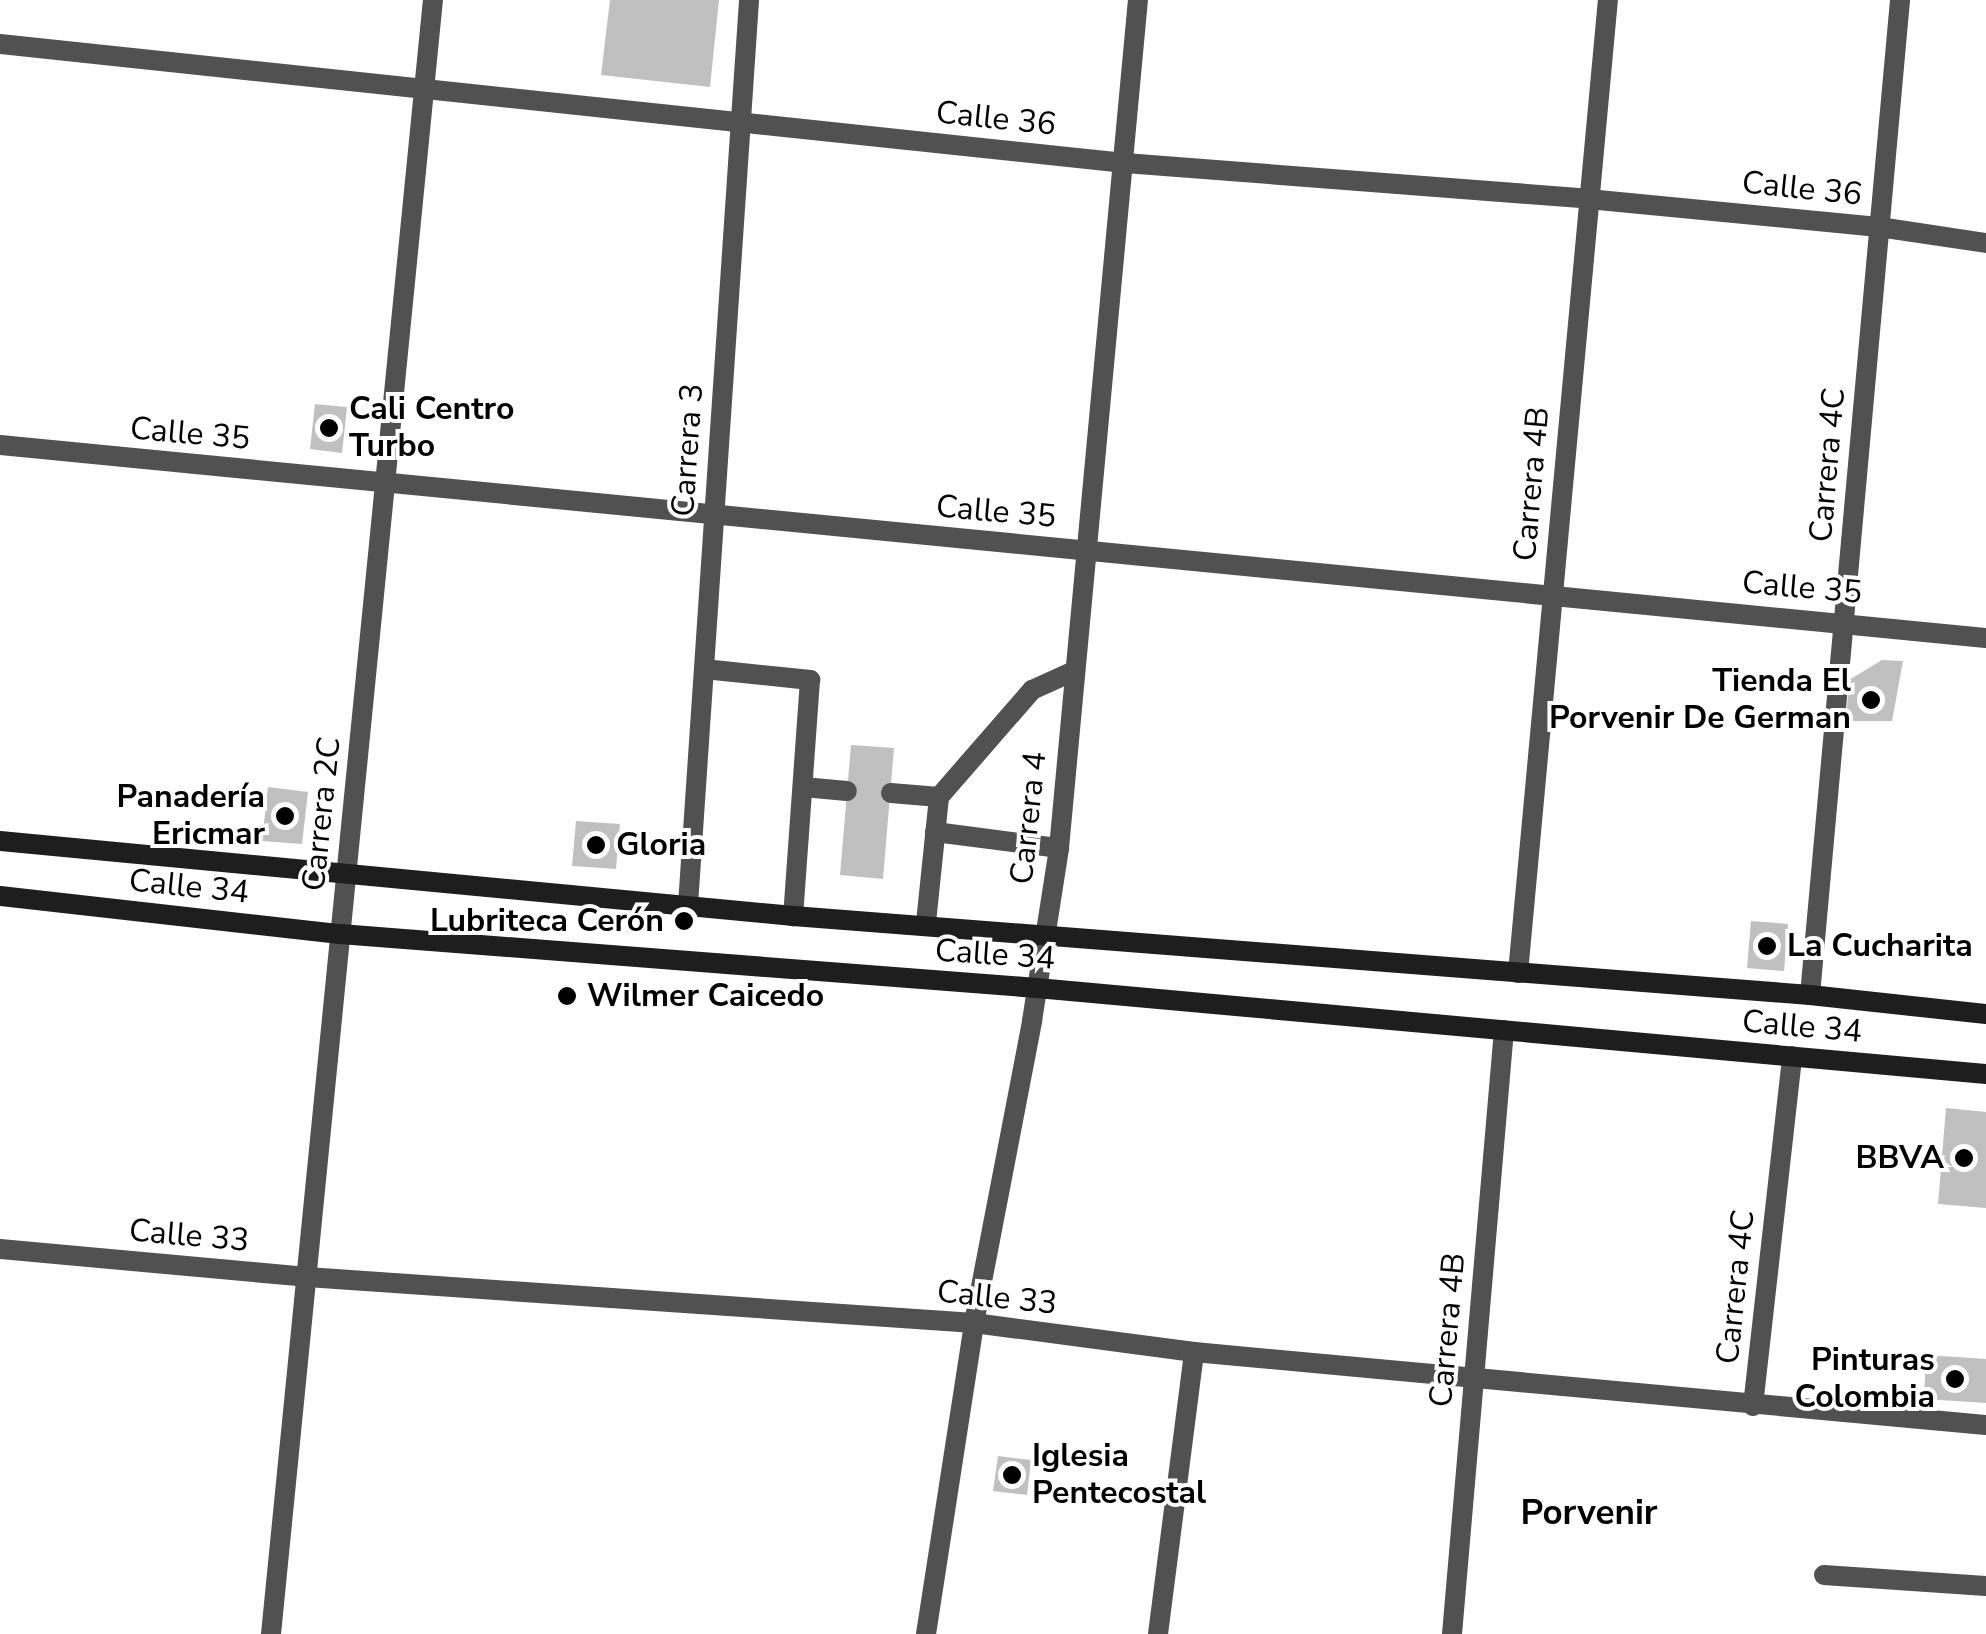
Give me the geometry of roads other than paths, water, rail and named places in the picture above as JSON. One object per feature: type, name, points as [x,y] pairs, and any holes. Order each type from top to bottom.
[{"type":"main road","name":"Calle 34","points":[[0,841],[793,916],[926,923],[1810,995],[1986,1014]]},
{"type":"main road","name":"Calle 34","points":[[0,896],[340,934],[1037,988],[1986,1074]]},
{"type":"street","name":"Carrera 2C","points":[[271,1634],[434,0]]},
{"type":"street","name":"Carrera 3","points":[[688,905],[749,0]]},
{"type":"street","name":"Carrera 4","points":[[926,1634],[974,1324],[1059,848],[1072,672],[1126,163],[1138,0]]},
{"type":"street","name":"Carrera 4B","points":[[1518,973],[1608,0]]},
{"type":"street","name":"Carrera 4C","points":[[1810,995],[1900,0]]},
{"type":"street","name":"Calle 36","points":[[0,44],[1126,163],[1588,198],[1880,227],[1986,243]]},
{"type":"street","name":"Calle 35","points":[[0,446],[1552,597],[1844,621],[1986,638]]},
{"type":"street","points":[[704,669],[810,680],[793,916]]},
{"type":"street","points":[[926,923],[939,797],[1032,690],[1072,672]]},
{"type":"street","points":[[802,787],[847,791]]},
{"type":"street","points":[[891,793],[939,797]]},
{"type":"street","points":[[936,832],[1059,848]]},
{"type":"street","name":"Carrera 4B","points":[[1452,1634],[1504,1030]]},
{"type":"street","name":"Carrera 4C","points":[[1753,1406],[1792,1056]]},
{"type":"street","name":"Calle 33","points":[[0,1248],[307,1277],[974,1324],[1194,1352],[1986,1425]]},
{"type":"street","points":[[1158,1634],[1194,1352]]},
{"type":"street","points":[[1824,1575],[1986,1586]]},
{"type":"place","name":"Cali Centro Turbo","points":[[329,428]]},
{"type":"place","name":"Tienda El Porvenir De German","points":[[1871,700]]},
{"type":"place","name":"Panadería Ericmar","points":[[285,816]]},
{"type":"place","name":"Gloria","points":[[596,845]]},
{"type":"place","name":"Lubriteca Cerón","points":[[684,921]]},
{"type":"place","name":"La Cucharita","points":[[1767,946]]},
{"type":"place","name":"Wilmer Caicedo","points":[[567,996]]},
{"type":"place","name":"BBVA","points":[[1964,1158]]},
{"type":"place","name":"Pinturas Colombia","points":[[1955,1379]]},
{"type":"place","name":"Iglesia Pentecostal","points":[[1012,1475]]},
{"type":"district","name":"Porvenir","points":[[1589,1513]]}]
